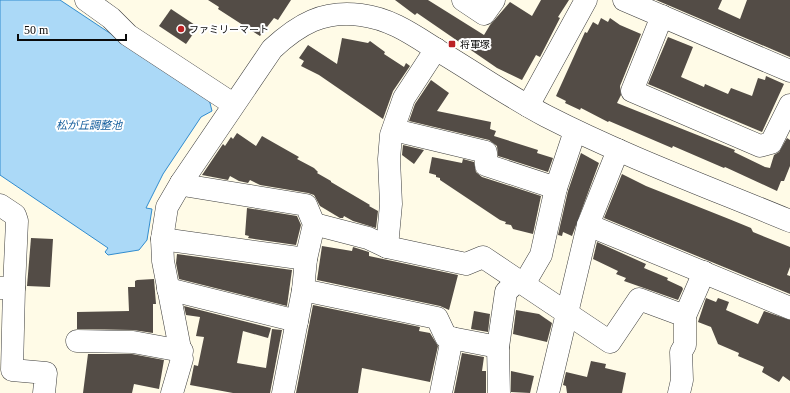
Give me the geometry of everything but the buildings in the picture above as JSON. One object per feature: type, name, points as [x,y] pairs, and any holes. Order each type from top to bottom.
[{"type":"street","points":[[86,0],[111,18],[128,35],[233,104]]},
{"type":"street","points":[[463,0],[484,14],[494,0]]},
{"type":"street","points":[[528,106],[586,0]]},
{"type":"street","points":[[624,0],[790,71]]},
{"type":"street","points":[[172,393],[181,365],[182,351],[163,261],[162,239],[167,207],[233,104],[272,49],[287,35],[308,21],[350,7],[361,15],[389,22],[403,28],[528,106],[575,131],[790,221]]},
{"type":"street","points":[[662,16],[632,91],[760,146],[770,143],[790,105]]},
{"type":"street","points":[[387,247],[391,204],[389,159],[391,135],[404,98],[436,49]]},
{"type":"street","points":[[394,130],[486,152],[486,165],[556,188]]},
{"type":"street","points":[[498,393],[498,347],[506,292],[521,282],[541,255],[556,188],[575,131]]},
{"type":"street","points":[[548,393],[566,312],[588,225],[618,150]]},
{"type":"street","points":[[181,183],[190,186],[306,205],[314,224],[306,259],[303,290],[283,393]]},
{"type":"street","points":[[0,205],[15,215],[17,221],[7,288],[12,370],[46,373],[44,393]]},
{"type":"street","points":[[314,224],[368,238],[387,247],[466,264],[483,257],[610,342],[639,299],[685,316]]},
{"type":"street","points":[[588,225],[790,308]]},
{"type":"street","points":[[162,239],[306,259]]},
{"type":"street","points":[[679,393],[682,380],[681,352],[684,345],[685,316],[704,272]]},
{"type":"street","points":[[168,289],[297,321]]},
{"type":"street","points":[[303,290],[437,318],[446,337],[498,347]]},
{"type":"street","points":[[442,393],[452,338]]},
{"type":"street","points":[[76,341],[134,342],[182,351]]},
{"type":"water","name":"松が丘調整池","points":[[0,0],[60,0],[209,99],[212,111],[201,117],[163,174],[146,208],[152,209],[147,240],[139,250],[108,255],[105,252],[108,248],[0,175]]},
{"type":"place","name":"ファミリーマート","points":[[181,29]]},
{"type":"place","name":"将軍塚","points":[[452,44]]}]
